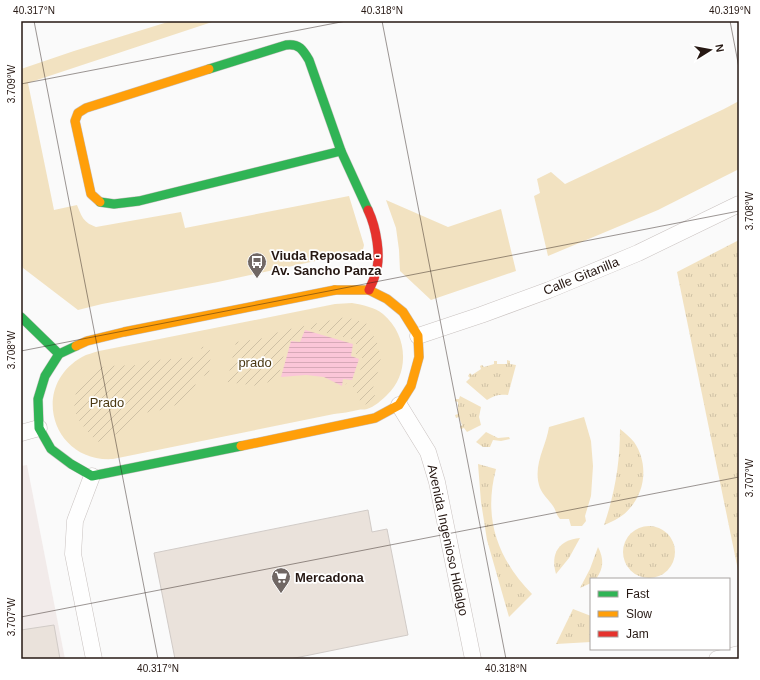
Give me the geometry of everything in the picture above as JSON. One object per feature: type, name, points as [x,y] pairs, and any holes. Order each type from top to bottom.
[{"type":"street","points":[[341,151],[207,185],[134,201],[104,204],[91,194],[74,121],[76,115],[81,110],[86,108],[290,43],[299,46],[305,52],[309,60],[341,151],[367,207],[375,232],[378,250],[376,274],[369,290]]},
{"type":"street","name":"Calle Gitanilla","points":[[418,336],[488,312],[638,253],[739,204]]},
{"type":"street","points":[[335,290],[369,290],[387,300],[403,312],[418,336],[419,357],[411,386],[399,405],[375,418],[92,476],[71,464],[51,449],[39,428],[38,399],[45,376],[59,354],[87,341],[124,332],[335,290]]},
{"type":"street","points":[[21,318],[59,354]]},
{"type":"street","name":"Avenida Ingenioso Hidalgo","points":[[399,405],[428,452],[437,482],[473,659]]},
{"type":"street","points":[[21,433],[39,428]]},
{"type":"street","points":[[92,476],[75,521],[73,554],[94,659]]},
{"type":"street","points":[[719,659],[739,654]]},
{"type":"shaded area","points":[[305,330],[353,344],[351,356],[359,359],[352,380],[343,379],[342,386],[324,377],[306,375],[281,377],[291,341],[300,342]]},
{"type":"shaded area","points":[[27,465],[65,659],[21,659],[21,466]]},
{"type":"green space","points":[[171,21],[215,21],[28,83],[54,210],[77,205],[84,219],[96,227],[181,212],[185,228],[349,196],[364,245],[361,258],[334,257],[78,310],[23,268],[21,263],[21,69]]},
{"type":"green space","points":[[739,101],[739,169],[658,210],[548,256],[534,196],[540,193],[537,179],[551,172],[565,184]]},
{"type":"green space","points":[[386,200],[448,227],[501,209],[516,271],[431,300],[400,271],[396,228]]},
{"type":"green space","points":[[739,240],[739,575],[677,272]]},
{"type":"green space","points":[[352,303],[372,308],[383,314],[397,332],[403,354],[400,376],[394,386],[387,395],[370,408],[113,459],[92,457],[75,449],[63,436],[55,421],[53,404],[56,386],[66,370],[86,355],[99,351],[335,304]]},
{"type":"green space","name":"prado","points":[[346,317],[366,323],[377,342],[381,362],[372,391],[377,399],[362,406],[355,388],[345,384],[356,382],[364,359],[354,353],[357,345],[351,339],[310,329],[292,338],[285,350],[278,378],[259,386],[227,382],[236,342],[264,338],[281,331]]},
{"type":"green space","name":"Prado","points":[[202,346],[211,351],[209,374],[198,378],[191,396],[166,409],[144,413],[134,417],[122,432],[114,435],[103,445],[91,436],[80,422],[74,409],[76,391],[87,375],[105,366],[140,365],[143,361],[199,357]]},
{"type":"green space","points":[[507,360],[510,361],[510,364],[516,365],[508,395],[497,395],[487,400],[466,382],[470,378],[468,376],[470,373],[472,375],[481,369],[480,366],[482,365],[484,367],[494,364],[494,361],[497,361],[497,364],[507,364]]},
{"type":"green space","points":[[460,396],[481,407],[479,417],[481,425],[467,432],[464,428],[461,429],[460,427],[462,425],[459,417],[456,418],[455,415],[458,414],[458,402],[455,401],[456,399],[459,399]]},
{"type":"green space","points":[[584,417],[591,441],[593,466],[591,496],[585,516],[586,521],[582,526],[571,526],[569,519],[560,519],[553,506],[541,491],[538,480],[538,472],[540,457],[549,427]]},
{"type":"green space","points":[[620,429],[634,442],[639,450],[643,467],[642,484],[635,501],[628,511],[604,525],[616,477]]},
{"type":"green space","points":[[486,432],[498,438],[509,437],[510,439],[501,441],[493,440],[490,447],[483,447],[476,442]]},
{"type":"green space","points":[[478,464],[496,469],[492,487],[491,504],[492,521],[496,536],[502,552],[510,566],[532,594],[509,617],[487,540],[481,502]]},
{"type":"green space","points":[[649,526],[659,528],[667,534],[673,542],[675,552],[673,562],[667,570],[659,576],[649,578],[639,576],[631,570],[625,562],[623,552],[625,542],[631,534],[639,528]]},
{"type":"green space","points":[[580,538],[569,558],[556,574],[554,560],[558,549],[573,539]]},
{"type":"green space","points":[[598,547],[602,559],[601,571],[597,578],[590,578],[590,583],[580,588],[590,569]]},
{"type":"green space","points":[[573,609],[590,616],[590,642],[556,644]]},
{"type":"building","name":"Mercadona","points":[[368,510],[372,532],[387,529],[408,635],[290,659],[175,659],[154,553]]},
{"type":"building","points":[[54,625],[60,659],[21,659],[21,630]]},
{"type":"traffic: fast","points":[[209,69],[286,45],[294,45],[300,48],[309,60],[341,151],[368,210]]},
{"type":"traffic: fast","points":[[100,202],[114,204],[139,201],[341,151]]},
{"type":"traffic: fast","points":[[21,317],[59,354]]},
{"type":"traffic: fast","points":[[76,346],[59,354],[45,376],[38,399],[39,428],[51,449],[71,464],[92,476],[241,446]]},
{"type":"traffic: slow","points":[[100,202],[91,194],[75,121],[78,113],[86,108],[209,69]]},
{"type":"traffic: slow","points":[[241,446],[375,418],[399,405],[411,386],[419,357],[418,336],[403,312],[387,299],[369,290],[335,290]]},
{"type":"traffic: slow","points":[[76,346],[87,341],[124,332],[335,290]]},
{"type":"traffic: jam","points":[[368,210],[376,233],[378,251],[377,268],[369,290]]},
{"type":"place","name":"Viuda Reposada - Av. Sancho Panza","points":[[257,279]]},
{"type":"place","name":"Mercadona","points":[[281,594]]}]
